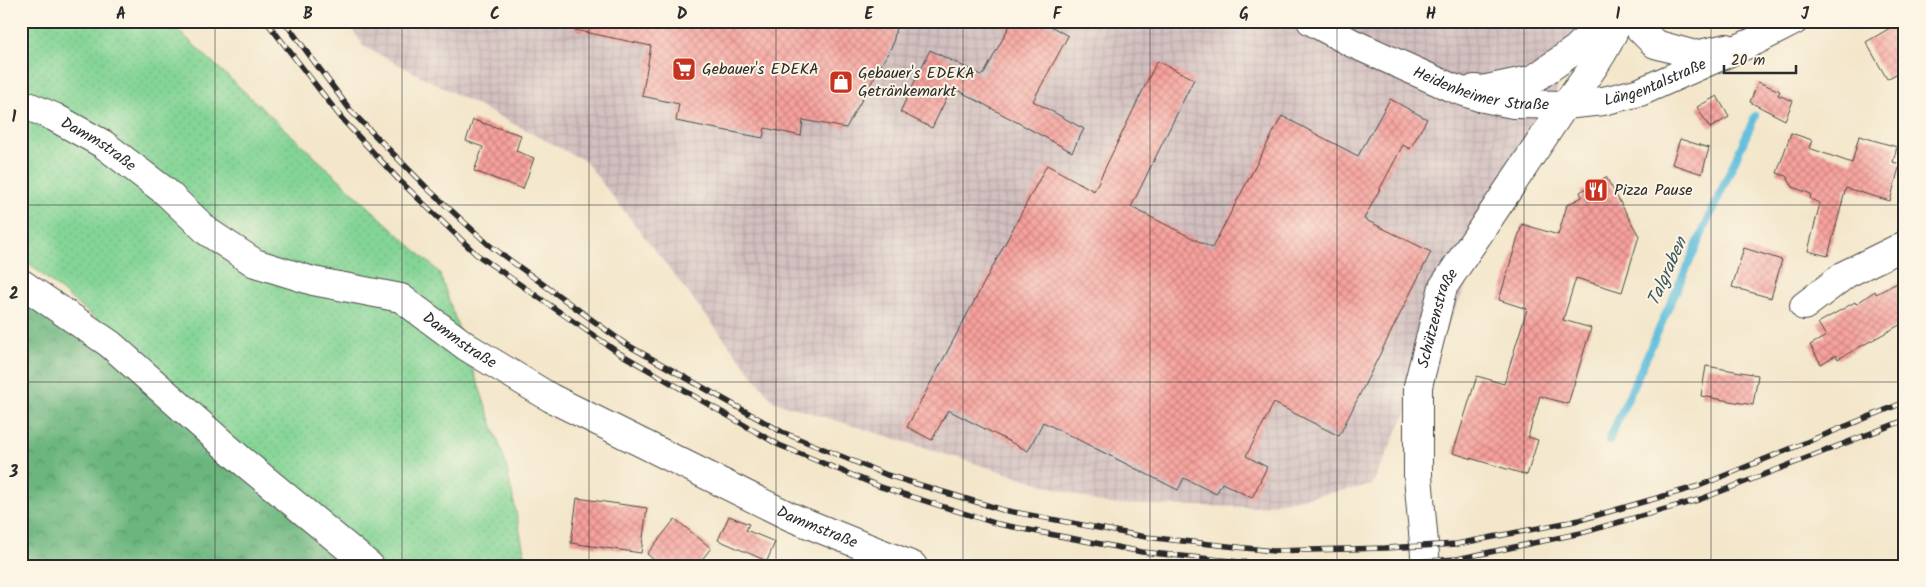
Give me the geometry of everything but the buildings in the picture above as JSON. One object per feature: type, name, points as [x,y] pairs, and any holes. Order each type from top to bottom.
[{"type":"street","name":"Heidenheimer Straße","points":[[1311,21],[1352,43],[1450,87],[1490,100],[1513,104],[1566,105],[1612,39],[1618,21]]},
{"type":"street","points":[[1450,87],[1482,90],[1534,79],[1576,49],[1595,30],[1601,21]]},
{"type":"street","points":[[1637,21],[1640,29],[1655,44],[1695,55],[1756,41]]},
{"type":"street","name":"Längentalstraße","points":[[1566,105],[1603,101],[1640,92],[1756,41],[1794,21]]},
{"type":"street","name":"Dammstraße","points":[[21,103],[54,117],[103,144],[166,192],[208,232],[255,262],[313,282],[401,298],[468,347],[551,398],[791,517],[913,566]]},
{"type":"street","name":"Schützenstraße","points":[[1426,566],[1418,476],[1418,386],[1443,287],[1566,105]]},
{"type":"street","points":[[1804,306],[1846,274],[1905,245]]},
{"type":"street","points":[[21,284],[110,344],[240,459],[370,566]]},
{"type":"shaded area","points":[[348,21],[1586,21],[1543,122],[1372,485],[1255,507],[1106,504],[773,401],[585,161],[363,46]]},
{"type":"green space","points":[[21,21],[168,21],[439,272],[506,464],[527,566],[372,566],[98,321],[21,257]]},
{"type":"green space","points":[[21,267],[109,343],[358,566],[21,566]]},
{"type":"waterway","name":"Talgraben","points":[[1609,440],[1755,116]]},
{"type":"railway","points":[[266,21],[343,120],[398,179],[476,254],[619,353],[779,445],[881,487],[998,524],[1142,552],[1270,565],[1387,564],[1457,559],[1581,533],[1701,499],[1905,420]]},
{"type":"railway","points":[[284,21],[351,111],[428,189],[489,245],[624,343],[782,432],[887,475],[1003,510],[1146,537],[1273,551],[1457,544],[1580,520],[1699,486],[1905,402]]},
{"type":"place","name":"Gebauer's EDEKA","points":[[684,69]]},
{"type":"place","name":"Gebauer's EDEKA Getränkemarkt","points":[[841,82]]},
{"type":"place","name":"Pizza Pause","points":[[1596,190]]}]
